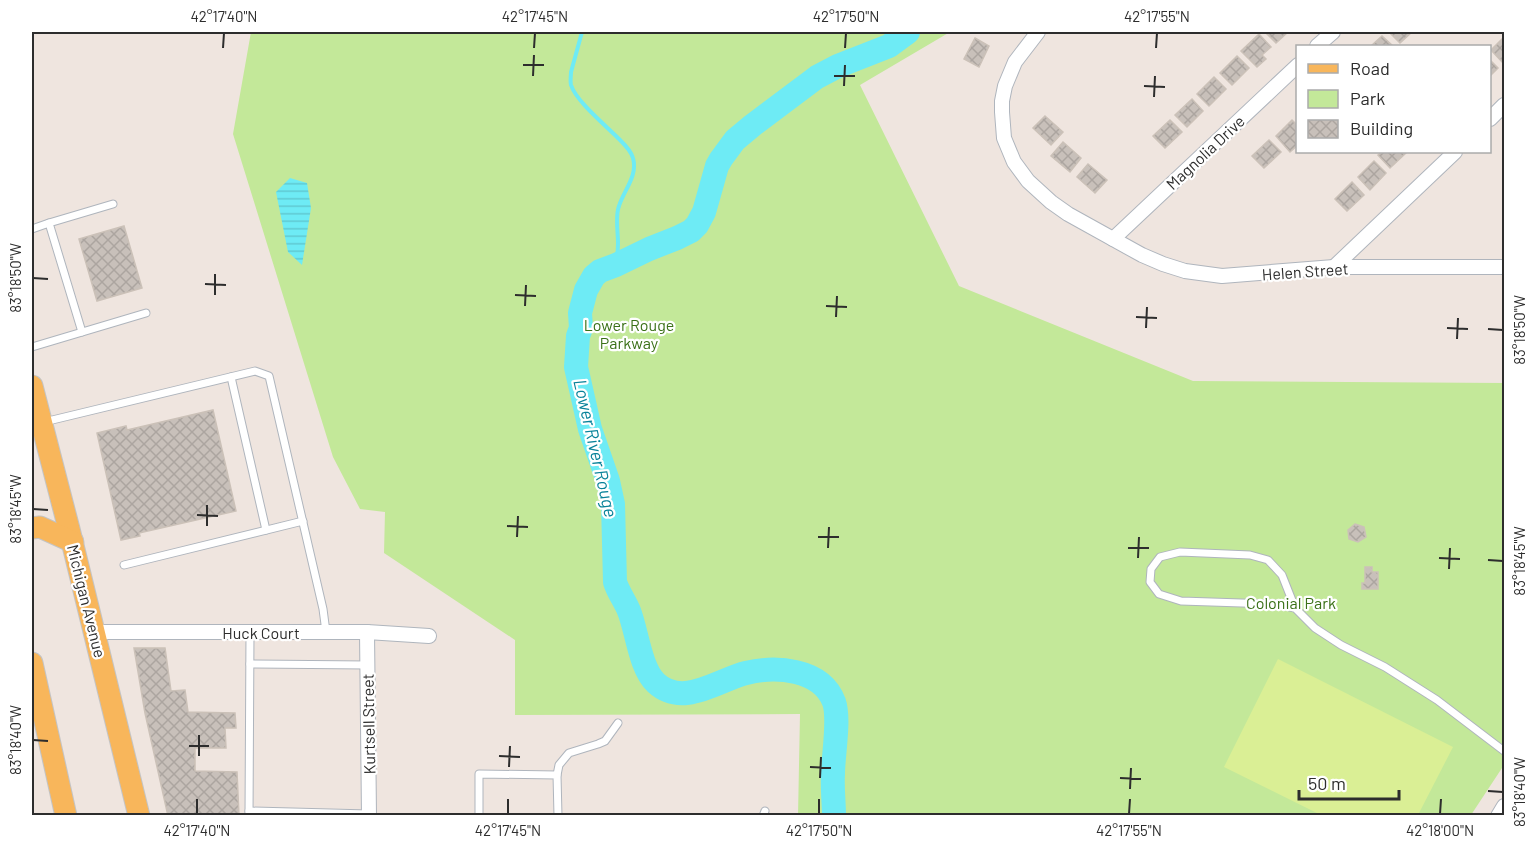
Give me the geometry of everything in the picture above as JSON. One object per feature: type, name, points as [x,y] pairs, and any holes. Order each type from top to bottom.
[{"type":"main road","name":"Michigan Avenue","points":[[32,386],[73,542],[139,816]]},
{"type":"main road","points":[[32,528],[40,527],[73,542]]},
{"type":"main road","points":[[32,663],[66,816]]},
{"type":"street","name":"Helen Street","points":[[1038,32],[1015,62],[1005,86],[1002,126],[1008,148],[1020,172],[1039,192],[1068,214],[1142,255],[1185,271],[1237,276],[1334,267],[1504,267]]},
{"type":"street","points":[[1318,45],[1333,32]]},
{"type":"street","name":"Magnolia Drive","points":[[1113,239],[1296,67]]},
{"type":"street","points":[[1491,118],[1504,105]]},
{"type":"street","points":[[1334,267],[1454,153]]},
{"type":"street","name":"Huck Court","points":[[94,632],[367,632],[429,636]]},
{"type":"street","name":"Kurtsell Street","points":[[367,632],[369,815]]},
{"type":"street","points":[[1498,816],[1504,806]]},
{"type":"lane","points":[[32,229],[113,204]]},
{"type":"lane","points":[[49,223],[82,332]]},
{"type":"lane","points":[[32,347],[146,313]]},
{"type":"lane","points":[[41,423],[255,371],[269,376],[323,609],[326,632]]},
{"type":"lane","points":[[231,377],[266,530]]},
{"type":"lane","points":[[124,565],[303,521]]},
{"type":"lane","points":[[1295,608],[1275,604],[1181,601],[1159,594],[1150,582],[1150,569],[1160,557],[1180,552],[1250,555],[1268,560],[1282,575],[1295,608],[1315,628],[1341,645],[1385,667],[1437,700],[1504,752]]},
{"type":"lane","points":[[250,632],[249,813],[369,815]]},
{"type":"lane","points":[[250,664],[367,665]]},
{"type":"lane","points":[[558,816],[559,765],[569,753],[605,741],[618,723]]},
{"type":"lane","points":[[479,816],[479,774],[557,776]]},
{"type":"green space","name":"Lower Rouge Parkway","points":[[251,32],[950,32],[860,85],[959,286],[1193,381],[1504,383],[1504,764],[1502,768],[1471,815],[798,816],[800,714],[515,715],[515,640],[384,553],[385,512],[360,509],[333,457],[233,134]]},
{"type":"green space","points":[[1278,659],[1453,747],[1418,815],[1321,815],[1224,767]]},
{"type":"water","points":[[290,178],[307,183],[311,208],[302,265],[288,252],[276,192]]},
{"type":"building","points":[[1265,32],[1288,32],[1276,43]]},
{"type":"building","points":[[1389,32],[1412,32],[1400,43]]},
{"type":"building","points":[[1259,34],[1271,47],[1262,55],[1266,59],[1257,67],[1241,51]]},
{"type":"building","points":[[1382,36],[1392,45],[1372,45]]},
{"type":"building","points":[[1504,37],[1504,62],[1503,63],[1491,50]]},
{"type":"building","points":[[975,38],[989,46],[979,67],[964,59]]},
{"type":"building","points":[[1237,56],[1249,68],[1232,85],[1220,73]]},
{"type":"building","points":[[1491,61],[1498,68],[1491,75]]},
{"type":"building","points":[[1214,77],[1226,89],[1209,106],[1197,94]]},
{"type":"building","points":[[1192,99],[1203,111],[1187,127],[1175,115]]},
{"type":"building","points":[[1045,116],[1063,132],[1051,145],[1033,128]]},
{"type":"building","points":[[1170,120],[1182,132],[1165,148],[1153,136]]},
{"type":"building","points":[[1292,120],[1296,124],[1296,147],[1290,152],[1276,136]]},
{"type":"building","points":[[1269,140],[1281,152],[1264,168],[1252,156]]},
{"type":"building","points":[[1063,142],[1081,158],[1070,172],[1051,156]]},
{"type":"building","points":[[1381,153],[1406,153],[1390,168],[1378,155]]},
{"type":"building","points":[[1374,161],[1386,173],[1370,190],[1358,177]]},
{"type":"building","points":[[1088,164],[1107,180],[1095,193],[1077,177]]},
{"type":"building","points":[[1352,182],[1364,195],[1347,211],[1335,199]]},
{"type":"building","points":[[124,226],[142,288],[97,301],[79,239]]},
{"type":"building","points":[[213,410],[236,511],[139,533],[140,536],[121,540],[97,433],[126,426],[127,430]]},
{"type":"building","points":[[1355,524],[1364,527],[1366,537],[1358,542],[1349,539],[1348,530]]},
{"type":"building","points":[[1365,567],[1372,567],[1372,572],[1378,572],[1378,589],[1362,589],[1362,583],[1365,583]]},
{"type":"building","points":[[134,648],[165,648],[171,691],[185,690],[188,712],[235,713],[236,728],[225,728],[226,748],[195,748],[195,771],[237,772],[239,816],[168,816],[145,713]]},
{"type":"waterway","points":[[582,32],[571,72],[571,85],[585,105],[629,149],[634,165],[632,177],[618,210],[616,265]]},
{"type":"waterway","name":"Lower River Rouge","points":[[834,816],[836,709],[828,691],[819,682],[796,672],[770,670],[746,673],[701,690],[678,693],[666,690],[656,683],[646,668],[632,619],[615,582],[613,504],[608,481],[590,429],[576,367],[578,336],[581,328],[580,313],[586,290],[594,276],[600,271],[677,238],[697,225],[704,212],[717,166],[735,140],[817,77],[889,46],[908,32]]},
{"type":"park label","name":"Colonial Park","points":[[1291,602]]}]
